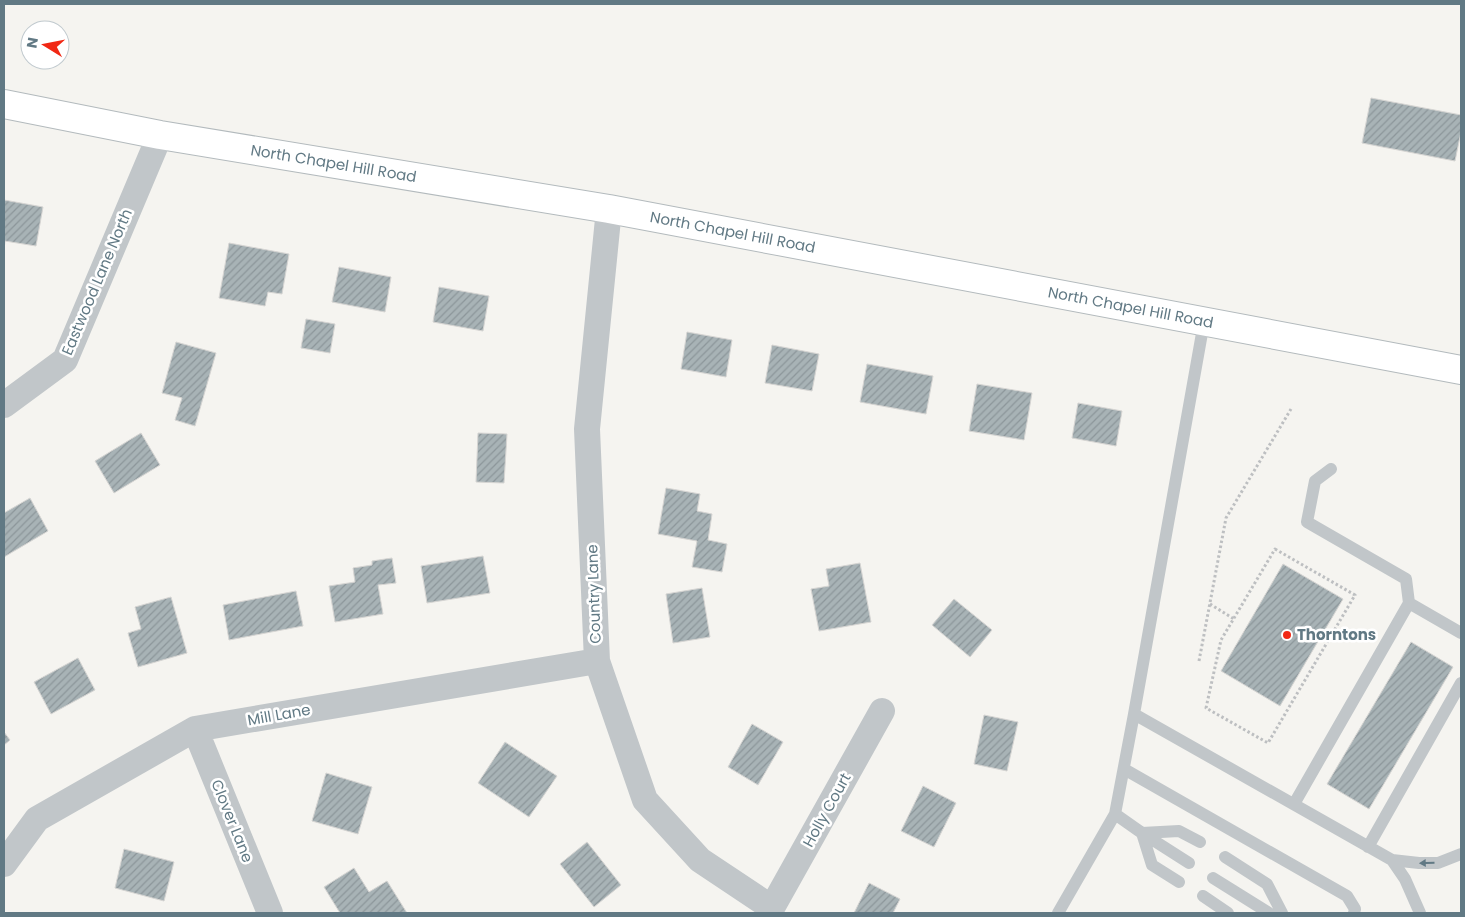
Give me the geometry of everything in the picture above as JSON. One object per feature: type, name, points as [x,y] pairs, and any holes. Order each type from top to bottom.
[{"type":"street","name":"North Chapel Hill Road","points":[[4,104],[160,135],[609,208],[1461,370]]},
{"type":"street","name":"Eastwood Lane North","points":[[4,406],[65,360],[160,135]]},
{"type":"street","name":"Country Lane","points":[[609,208],[587,429],[597,661],[644,800],[700,860],[770,911]]},
{"type":"street","name":"Mill Lane","points":[[4,864],[38,819],[195,729],[597,661]]},
{"type":"street","name":"Holly Court","points":[[770,911],[882,711]]},
{"type":"street","name":"Clover Lane","points":[[195,729],[270,913]]},
{"type":"lane","points":[[1058,913],[1114,814],[1124,769],[1204,322]]},
{"type":"lane","points":[[1294,804],[1409,602],[1406,579],[1307,522],[1315,480],[1331,469]]},
{"type":"lane","points":[[1409,602],[1461,634]]},
{"type":"lane","points":[[1368,847],[1461,683]]},
{"type":"lane","points":[[1134,714],[1392,860],[1438,863],[1461,854]]},
{"type":"lane","points":[[1124,769],[1347,896],[1355,909],[1354,913]]},
{"type":"lane","points":[[1114,814],[1189,863]]},
{"type":"lane","points":[[1142,833],[1179,831],[1200,842]]},
{"type":"lane","points":[[1142,833],[1152,865],[1178,882]]},
{"type":"lane","points":[[1225,856],[1267,884],[1282,913]]},
{"type":"lane","points":[[1392,860],[1405,879],[1420,913]]},
{"type":"lane","points":[[1213,878],[1269,913]]},
{"type":"lane","points":[[1203,896],[1228,913]]},
{"type":"path","points":[[1199,661],[1226,518],[1291,409]]},
{"type":"path","points":[[1275,549],[1355,595],[1268,744],[1206,708],[1220,640],[1234,619],[1275,549]]},
{"type":"path","points":[[1210,604],[1234,619]]},
{"type":"building","points":[[1371,98],[1461,115],[1461,132],[1455,161],[1362,143]]},
{"type":"building","points":[[4,200],[43,207],[36,246],[5,241],[4,250]]},
{"type":"building","points":[[229,243],[289,254],[282,294],[268,292],[265,306],[219,298]]},
{"type":"building","points":[[339,267],[391,277],[385,312],[332,302]]},
{"type":"building","points":[[439,287],[489,296],[483,331],[433,322]]},
{"type":"building","points":[[306,319],[335,324],[330,353],[301,348]]},
{"type":"building","points":[[687,332],[732,340],[726,377],[681,369]]},
{"type":"building","points":[[176,342],[216,353],[195,426],[175,420],[182,398],[162,393]]},
{"type":"building","points":[[772,345],[819,354],[812,391],[765,383]]},
{"type":"building","points":[[867,364],[933,376],[926,414],[860,402]]},
{"type":"building","points":[[977,384],[1032,393],[1024,440],[969,431]]},
{"type":"building","points":[[1078,403],[1122,411],[1116,446],[1072,438]]},
{"type":"building","points":[[141,433],[160,465],[114,493],[95,461]]},
{"type":"building","points":[[478,433],[507,434],[504,483],[476,482]]},
{"type":"building","points":[[666,488],[700,494],[697,511],[712,514],[708,540],[727,544],[722,572],[692,567],[697,541],[658,534]]},
{"type":"building","points":[[30,498],[48,531],[4,557],[4,513]]},
{"type":"building","points":[[483,556],[490,593],[427,603],[421,566]]},
{"type":"building","points":[[392,558],[396,583],[378,585],[383,614],[335,622],[329,586],[355,582],[353,568],[372,565],[372,561]]},
{"type":"building","points":[[860,563],[871,622],[819,631],[811,589],[829,586],[826,569]]},
{"type":"building","points":[[1283,564],[1343,599],[1280,706],[1221,671]]},
{"type":"building","points":[[702,588],[710,637],[673,643],[666,594]]},
{"type":"building","points":[[296,591],[303,626],[229,640],[223,605]]},
{"type":"building","points":[[171,597],[187,653],[138,667],[128,633],[141,629],[135,607]]},
{"type":"building","points":[[954,599],[992,630],[970,657],[932,625]]},
{"type":"building","points":[[1411,642],[1453,667],[1369,809],[1327,784]]},
{"type":"building","points":[[78,658],[95,690],[51,714],[34,682]]},
{"type":"building","points":[[984,715],[1018,722],[1007,771],[974,764]]},
{"type":"building","points":[[752,724],[783,742],[758,785],[728,767]]},
{"type":"building","points":[[4,732],[10,740],[4,745]]},
{"type":"building","points":[[505,742],[557,776],[529,817],[478,783]]},
{"type":"building","points":[[326,773],[372,787],[358,834],[312,821]]},
{"type":"building","points":[[923,786],[956,803],[934,847],[901,831]]},
{"type":"building","points":[[587,842],[621,885],[594,907],[560,864]]},
{"type":"building","points":[[124,849],[174,862],[164,901],[115,888]]},
{"type":"building","points":[[354,868],[369,892],[387,881],[407,913],[340,913],[324,887]]},
{"type":"building","points":[[869,883],[900,899],[893,913],[854,913]]},
{"type":"place","name":"Thorntons","points":[[1287,635]]}]
